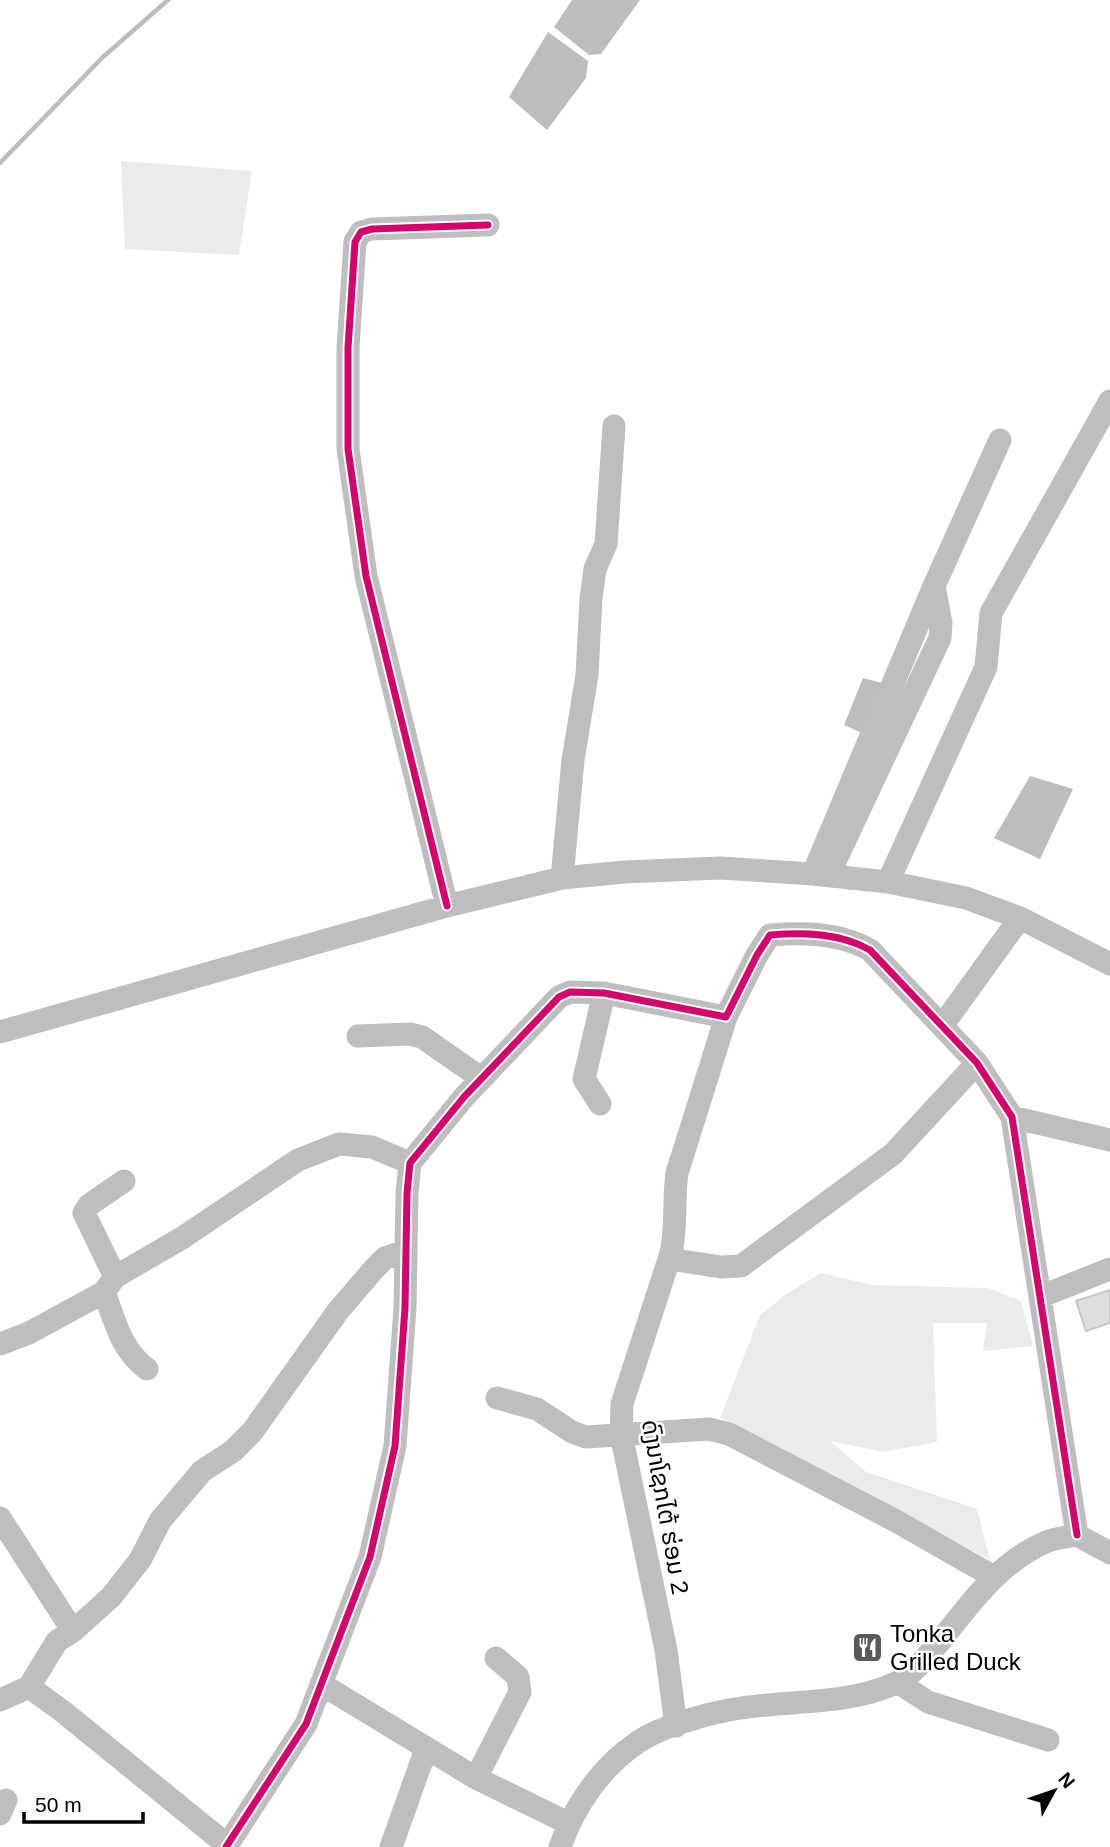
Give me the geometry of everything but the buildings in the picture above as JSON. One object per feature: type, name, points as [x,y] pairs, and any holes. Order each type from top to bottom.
[{"type":"street","points":[[447,906],[366,576],[348,449],[348,348],[355,242],[360,232],[372,229],[488,225]]},
{"type":"street","points":[[888,882],[986,667],[991,613],[1110,401]]},
{"type":"street","points":[[562,878],[573,760],[587,675],[591,598],[595,569],[606,544],[614,426]]},
{"type":"street","points":[[820,875],[934,586],[1000,440]]},
{"type":"street","points":[[0,1032],[447,906],[562,878],[625,872],[720,868],[888,882],[966,898],[1020,918],[1109,963]]},
{"type":"street","points":[[1020,918],[942,1026],[977,1063],[1012,1117],[1042,1296],[1077,1535]]},
{"type":"street","name":"ດົງນາໂຊກໄຕ້ ຮ່ອມ 2","points":[[676,1726],[666,1650],[621,1434],[622,1404],[669,1259],[675,1236],[674,1193],[677,1173],[726,1017],[770,935],[799,932],[852,940],[870,950],[942,1026]]},
{"type":"street","points":[[29,1687],[61,1710],[226,1846],[306,1724],[370,1557],[395,1446],[405,1308],[410,1163],[431,1134],[481,1078],[559,997],[570,992],[604,993],[726,1017]]},
{"type":"street","points":[[600,1104],[584,1079],[604,993]]},
{"type":"street","points":[[358,1036],[410,1034],[422,1037],[481,1078]]},
{"type":"street","points":[[669,1259],[721,1267],[741,1266],[893,1154],[977,1063]]},
{"type":"street","points":[[1012,1117],[1110,1140]]},
{"type":"street","points":[[0,1344],[29,1333],[110,1285],[298,1160],[339,1144],[372,1147],[410,1163]]},
{"type":"street","points":[[124,1181],[89,1205],[84,1213],[110,1285],[124,1346],[135,1361],[147,1370]]},
{"type":"street","points":[[0,1700],[29,1687],[57,1641],[73,1631],[111,1597],[140,1560],[160,1521],[202,1471],[233,1451],[252,1432],[338,1311],[385,1258],[406,1251]]},
{"type":"street","points":[[1042,1296],[1110,1269]]},
{"type":"street","points":[[496,1398],[537,1409],[572,1432],[586,1437],[709,1429],[729,1434],[896,1521],[995,1577]]},
{"type":"street","points":[[0,1518],[73,1631]]},
{"type":"street","points":[[560,1847],[568,1823],[599,1777],[638,1742],[676,1726],[728,1710],[851,1698],[898,1683],[930,1653],[995,1577],[1018,1558],[1047,1541],[1077,1535],[1110,1553]]},
{"type":"street","points":[[476,1777],[520,1692],[518,1676],[496,1658]]},
{"type":"street","points":[[898,1683],[928,1702],[1048,1740]]},
{"type":"street","points":[[321,1684],[426,1749],[568,1823]]},
{"type":"street","points":[[391,1847],[426,1749]]},
{"type":"shaded area","points":[[572,0],[640,0],[601,54],[589,55],[554,27]]},
{"type":"shaded area","points":[[548,32],[588,61],[586,78],[547,130],[509,97]]},
{"type":"shaded area","points":[[121,161],[252,171],[239,255],[125,249]]},
{"type":"shaded area","points":[[863,678],[886,684],[866,735],[844,725]]},
{"type":"shaded area","points":[[1030,776],[1073,789],[1040,859],[994,838]]},
{"type":"shaded area","points":[[821,1273],[872,1285],[988,1288],[1021,1301],[1033,1346],[983,1351],[987,1323],[933,1323],[937,1442],[883,1452],[830,1441],[866,1472],[977,1509],[990,1560],[720,1418],[760,1315],[785,1295]]},
{"type":"waterway","points":[[0,163],[103,57],[168,0]]},
{"type":"cycle path","points":[[447,906],[366,576],[348,449],[348,348],[355,242],[361,232],[372,229],[488,225]]},
{"type":"cycle path","points":[[226,1847],[306,1724],[370,1557],[395,1446],[405,1308],[410,1163],[464,1097],[559,997],[570,992],[604,993],[726,1017],[770,935],[809,934],[834,937],[870,950],[977,1063],[1012,1117],[1077,1535]]},
{"type":"place","name":"Tonka Grilled Duck","points":[[867,1648]]}]
